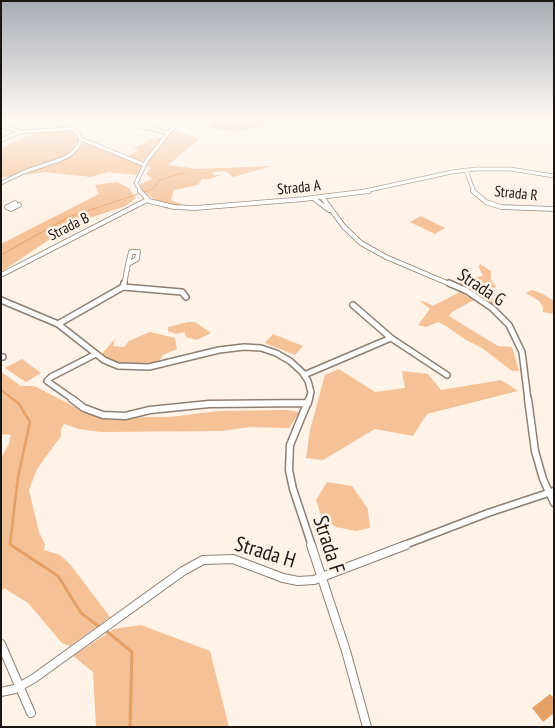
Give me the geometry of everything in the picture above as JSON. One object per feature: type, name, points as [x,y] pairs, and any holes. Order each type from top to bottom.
[{"type":"street","points":[[1,183],[24,172],[68,156],[72,152]]},
{"type":"street","points":[[114,152],[145,164]]},
{"type":"street","points":[[147,200],[140,193],[137,180],[154,152]]},
{"type":"street","name":"Strada A","points":[[147,200],[174,207],[195,208],[313,198],[375,190],[466,170],[506,169],[554,176]]},
{"type":"street","name":"Strada R","points":[[466,170],[475,194],[486,202],[507,207],[554,209]]},
{"type":"street","name":"Strada G","points":[[322,197],[331,212]]},
{"type":"street","name":"Strada G","points":[[313,198],[331,212],[352,235],[366,246],[386,257],[467,291],[492,308],[509,325],[522,352],[535,451],[554,503]]},
{"type":"street","name":"Strada B","points":[[1,275],[147,200]]},
{"type":"street","points":[[123,287],[128,264]]},
{"type":"street","points":[[58,324],[123,287],[182,292],[186,297]]},
{"type":"street","points":[[1,300],[58,324],[96,354],[115,365],[142,368],[226,348],[250,347],[266,349],[280,355],[294,364],[304,376],[391,338]]},
{"type":"street","points":[[354,304],[391,338],[447,375]]},
{"type":"street","points":[[96,354],[51,377],[47,381],[84,408],[103,415],[125,416],[150,410],[216,403],[308,403]]},
{"type":"street","name":"Strada F","points":[[304,376],[310,388],[308,403],[292,439],[288,461],[293,488],[346,651],[366,727]]},
{"type":"street","name":"Strada H","points":[[1,692],[21,686],[186,569],[208,559],[233,559],[276,576],[294,581],[307,581],[322,578],[488,513],[551,492]]},
{"type":"street","points":[[1,644],[3,654],[21,686],[32,713]]},
{"type":"shaded area","points":[[1,152],[70,152],[61,158],[15,176],[1,177]]},
{"type":"shaded area","points":[[75,152],[110,152],[144,165],[138,175],[108,172],[91,177],[45,172],[23,175],[69,158]]},
{"type":"shaded area","points":[[135,152],[184,152],[168,165],[197,169],[272,166],[233,177],[226,171],[212,172],[214,175],[221,175],[210,179],[202,179],[198,185],[174,190],[171,200],[189,207],[170,205],[155,200],[140,189],[141,184],[152,179],[146,174],[151,168],[126,157]]},
{"type":"shaded area","points":[[117,182],[129,188],[136,198],[126,206],[74,223],[1,272],[1,244],[99,194],[95,185]]},
{"type":"shaded area","points":[[421,216],[445,228],[435,234],[410,222]]},
{"type":"shaded area","points":[[480,264],[491,271],[491,280],[496,287],[481,292],[500,304],[490,305],[458,285],[461,279],[483,276],[479,267]]},
{"type":"shaded area","points":[[532,290],[554,301],[554,314],[543,312],[543,307],[539,301],[526,293]]},
{"type":"shaded area","points":[[460,292],[474,300],[452,312],[449,316],[498,346],[512,347],[519,371],[512,371],[482,348],[438,322],[426,327],[418,325],[430,309],[420,301],[433,306]]},
{"type":"shaded area","points":[[195,322],[211,333],[197,340],[186,337],[185,332],[176,334],[168,331],[168,327]]},
{"type":"shaded area","points":[[150,332],[175,338],[177,349],[163,355],[159,361],[146,365],[115,363],[102,354],[115,339],[113,346],[124,347],[129,341]]},
{"type":"shaded area","points":[[273,334],[303,346],[295,355],[265,343]]},
{"type":"shaded area","points":[[22,359],[41,373],[26,382],[5,368]]},
{"type":"shaded area","points":[[339,369],[375,392],[405,388],[402,371],[428,374],[441,390],[501,380],[518,391],[427,414],[413,436],[375,429],[323,460],[306,458],[310,430],[325,375]]},
{"type":"shaded area","points":[[1,372],[21,386],[34,386],[77,408],[109,420],[170,417],[218,411],[287,410],[300,412],[289,428],[250,427],[222,431],[101,432],[79,429],[64,424],[61,429],[61,436],[37,469],[29,490],[39,532],[45,544],[44,550],[60,555],[70,564],[110,617],[70,646],[62,643],[28,603],[4,588],[1,592],[1,458],[9,444],[11,435],[1,434]]},
{"type":"shaded area","points":[[327,482],[352,486],[368,509],[370,528],[356,531],[336,527],[321,515],[316,500]]},
{"type":"shaded area","points":[[141,625],[210,651],[229,727],[96,727],[93,672],[73,656],[114,629]]},
{"type":"shaded area","points":[[550,694],[554,698],[554,713],[543,722],[532,708]]},
{"type":"waterway","points":[[1,255],[69,217],[150,190],[156,186],[159,180],[183,173]]},
{"type":"waterway","points":[[1,390],[14,400]]},
{"type":"waterway","points":[[13,399],[19,404],[30,422],[18,477],[10,544],[13,546]]},
{"type":"waterway","points":[[11,545],[58,576],[81,613],[101,628]]},
{"type":"waterway","points":[[105,630],[132,652],[130,727]]}]
